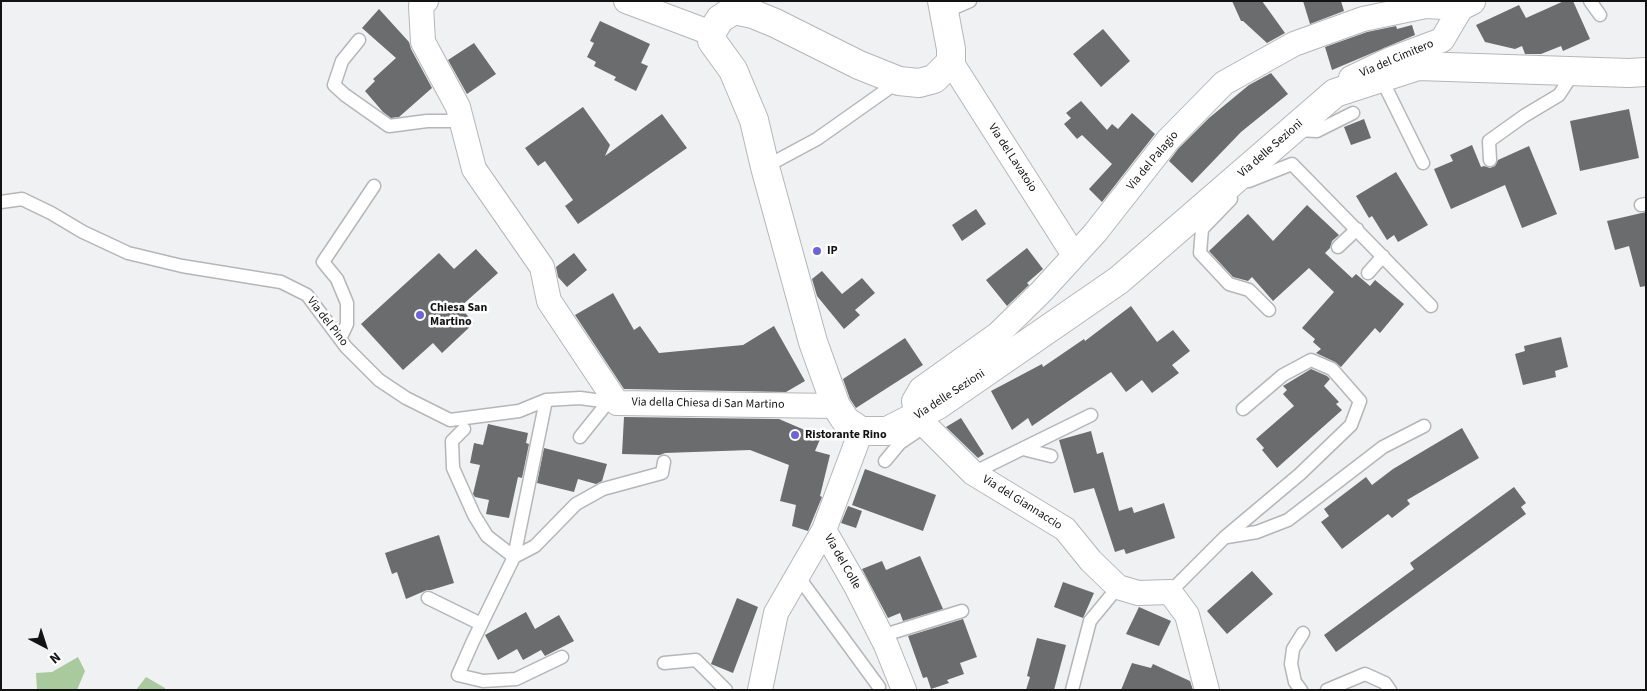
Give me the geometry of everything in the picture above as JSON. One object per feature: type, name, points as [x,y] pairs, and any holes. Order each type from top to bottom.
[{"type":"street","name":"Via della Chiesa di San Martino","points":[[426,1],[421,6],[423,42],[458,107],[474,169],[542,267],[549,302],[612,402],[836,406]]},
{"type":"street","points":[[626,1],[711,33]]},
{"type":"street","name":"Via del Palagio","points":[[921,422],[914,401],[921,389],[998,334],[1041,292],[1095,232],[1168,140],[1224,83],[1294,44],[1363,19],[1386,7],[1468,4]]},
{"type":"street","name":"Via del Cimitero","points":[[1344,103],[1346,81],[1389,60],[1442,40],[1468,4]]},
{"type":"street","points":[[861,431],[846,420],[836,406],[813,342],[754,120],[733,70],[712,41],[711,33],[720,19],[734,10],[754,14],[858,65],[899,81],[918,83],[934,79],[951,62],[951,49],[944,6]]},
{"type":"street","name":"Via del Lavatoio","points":[[951,62],[1074,255]]},
{"type":"street","name":"Via delle Sezioni","points":[[861,431],[887,432],[921,422],[938,405],[1120,280],[1293,130],[1344,103],[1381,78],[1418,66],[1646,72]]},
{"type":"street","name":"Via del Giannaccio","points":[[921,422],[973,473],[1066,529],[1090,562],[1118,587],[1138,593],[1170,592]]},
{"type":"street","name":"Via del Colle","points":[[861,431],[824,530],[856,586],[881,636],[904,690]]},
{"type":"street","points":[[760,690],[776,613],[824,530]]},
{"type":"street","points":[[1170,592],[1187,615],[1207,690]]},
{"type":"lane","points":[[944,6],[970,1]]},
{"type":"lane","points":[[1590,1],[1600,15]]},
{"type":"lane","points":[[359,40],[342,61],[334,85],[345,95],[389,126],[427,121],[462,121]]},
{"type":"lane","points":[[1490,160],[1490,141],[1524,116],[1559,94],[1574,71]]},
{"type":"lane","points":[[1381,78],[1423,162]]},
{"type":"lane","points":[[765,167],[817,139],[899,81]]},
{"type":"lane","points":[[1269,310],[1250,290],[1229,284],[1200,253],[1202,229],[1231,199],[1234,181],[1249,181],[1292,164],[1431,306]]},
{"type":"lane","points":[[340,339],[347,324],[347,303],[338,278],[323,262],[374,186]]},
{"type":"lane","name":"Via del Pino","points":[[1,202],[22,199],[83,232],[128,253],[182,266],[281,282],[307,295],[340,339],[379,380],[406,398],[450,420],[519,411],[546,400],[580,398],[612,402]]},
{"type":"lane","points":[[1338,247],[1357,229]]},
{"type":"lane","points":[[1368,273],[1383,256]]},
{"type":"lane","points":[[1170,592],[1225,537],[1300,474],[1351,425],[1360,401],[1332,369],[1311,360],[1283,375],[1243,409]]},
{"type":"lane","points":[[546,400],[514,557],[458,675],[482,681],[516,678],[562,657]]},
{"type":"lane","points":[[580,437],[612,402]]},
{"type":"lane","points":[[973,473],[1091,415]]},
{"type":"lane","points":[[885,461],[921,422]]},
{"type":"lane","points":[[1225,537],[1256,532],[1288,520],[1382,447],[1424,426]]},
{"type":"lane","points":[[464,429],[452,441],[453,468],[474,515],[486,536],[514,557]]},
{"type":"lane","points":[[1023,449],[1051,456]]},
{"type":"lane","points":[[514,557],[535,546],[576,504],[602,489],[662,473],[664,462]]},
{"type":"lane","points":[[797,575],[879,687]]},
{"type":"lane","points":[[1072,690],[1090,621],[1118,587]]},
{"type":"lane","points":[[428,598],[481,624]]},
{"type":"lane","points":[[881,636],[962,611]]},
{"type":"lane","points":[[1301,690],[1295,682],[1291,664],[1293,649],[1303,633]]},
{"type":"lane","points":[[664,662],[696,660],[726,690]]},
{"type":"lane","points":[[1327,690],[1366,674],[1385,683],[1390,690]]},
{"type":"green space","points":[[78,657],[85,671],[77,690],[37,690],[36,673],[52,672]]},
{"type":"green space","points":[[146,677],[165,688],[165,690],[136,690]]},
{"type":"building","points":[[1232,1],[1262,1],[1285,33],[1267,43],[1241,21]]},
{"type":"building","points":[[1303,1],[1341,1],[1344,11],[1310,24]]},
{"type":"building","points":[[1564,1],[1573,1],[1590,39],[1563,51],[1561,46],[1541,54],[1525,54],[1522,46],[1515,49],[1485,42],[1476,25],[1519,5],[1526,18]]},
{"type":"building","points":[[379,9],[409,42],[432,88],[399,117],[391,118],[383,112],[365,91],[375,81],[373,79],[396,58],[362,28]]},
{"type":"building","points":[[600,21],[650,44],[641,63],[648,66],[636,91],[614,80],[616,77],[594,66],[596,62],[587,57],[594,43],[590,41]]},
{"type":"building","points":[[1412,25],[1415,35],[1332,70],[1325,47],[1367,32],[1396,26],[1397,29]]},
{"type":"building","points":[[1103,29],[1130,61],[1101,87],[1073,54]]},
{"type":"building","points":[[474,43],[496,74],[467,94],[448,60]]},
{"type":"building","points":[[1271,73],[1288,94],[1241,132],[1192,183],[1169,161],[1178,149],[1209,118],[1249,85]]},
{"type":"building","points":[[1081,101],[1107,130],[1112,124],[1118,129],[1132,113],[1155,134],[1102,202],[1089,189],[1112,164],[1082,135],[1077,139],[1064,124],[1071,118],[1066,113]]},
{"type":"building","points":[[583,107],[610,145],[605,156],[662,114],[687,148],[578,224],[565,206],[573,200],[545,161],[538,166],[525,148]]},
{"type":"building","points":[[1629,109],[1639,158],[1580,171],[1570,121]]},
{"type":"building","points":[[1364,119],[1371,138],[1351,145],[1344,127]]},
{"type":"building","points":[[1472,145],[1481,167],[1490,168],[1495,166],[1498,160],[1529,146],[1557,214],[1522,228],[1505,185],[1451,209],[1434,169],[1453,161],[1450,155]]},
{"type":"building","points":[[1396,172],[1428,225],[1398,242],[1394,235],[1387,240],[1372,216],[1369,218],[1356,196]]},
{"type":"building","points":[[1307,205],[1339,235],[1332,241],[1330,248],[1325,253],[1352,278],[1356,274],[1370,286],[1375,280],[1404,304],[1380,333],[1375,328],[1341,367],[1316,353],[1321,349],[1313,342],[1315,339],[1302,328],[1334,292],[1309,268],[1273,301],[1252,277],[1248,281],[1233,277],[1209,251],[1248,214],[1273,241]]},
{"type":"building","points":[[976,209],[986,224],[962,241],[952,225]]},
{"type":"building","points":[[1646,212],[1646,286],[1640,287],[1629,246],[1615,250],[1607,221]]},
{"type":"building","points":[[1027,248],[1043,269],[1027,283],[1029,285],[1007,306],[986,280]]},
{"type":"building","name":"Chiesa San Martino","points":[[476,249],[498,273],[460,307],[474,323],[442,353],[433,343],[403,370],[361,324],[439,253],[454,269]]},
{"type":"building","points":[[574,253],[587,270],[567,287],[558,277],[556,267]]},
{"type":"building","points":[[822,271],[842,294],[862,278],[875,293],[855,310],[860,315],[844,329],[817,296],[812,279]]},
{"type":"building","points":[[613,293],[634,330],[640,326],[659,353],[743,345],[774,326],[805,381],[786,392],[624,389],[575,315]]},
{"type":"building","points":[[1131,306],[1157,342],[1173,330],[1190,351],[1172,365],[1179,373],[1152,393],[1142,380],[1126,392],[1111,372],[1032,426],[1028,418],[1012,430],[991,391],[1042,364],[1043,367],[1084,339],[1085,341]]},
{"type":"building","points":[[1561,337],[1568,367],[1555,371],[1556,377],[1523,385],[1515,354],[1525,351],[1524,346]]},
{"type":"building","points":[[905,338],[923,365],[856,408],[850,399],[843,379]]},
{"type":"building","points":[[1311,369],[1330,379],[1324,386],[1339,402],[1336,404],[1342,410],[1277,468],[1262,450],[1264,448],[1256,439],[1294,406],[1283,394],[1287,390],[1283,386]]},
{"type":"building","points":[[624,417],[779,419],[821,437],[815,451],[830,455],[820,496],[822,497],[808,531],[792,526],[796,505],[780,501],[789,465],[750,450],[665,453],[660,455],[622,454]]},
{"type":"building","points":[[961,418],[984,454],[978,458],[946,427]]},
{"type":"building","points":[[488,424],[528,433],[526,443],[529,444],[522,478],[518,477],[509,518],[486,514],[489,500],[475,497],[473,494],[480,465],[470,463],[474,443],[483,445]]},
{"type":"building","points":[[1462,428],[1479,458],[1407,500],[1410,504],[1392,518],[1388,514],[1342,549],[1321,522],[1329,516],[1324,509],[1366,477],[1372,485],[1393,469]]},
{"type":"building","points":[[1091,431],[1097,454],[1103,452],[1119,511],[1132,507],[1134,513],[1164,503],[1175,538],[1126,554],[1124,549],[1115,552],[1094,488],[1074,493],[1059,440]]},
{"type":"building","points":[[544,448],[607,464],[602,481],[596,484],[578,479],[574,492],[537,483]]},
{"type":"building","points":[[865,469],[936,495],[923,531],[852,505]]},
{"type":"building","points":[[1514,487],[1526,503],[1521,507],[1526,514],[1336,652],[1324,635],[1414,569],[1410,563]]},
{"type":"building","points":[[848,506],[862,511],[856,528],[841,523]]},
{"type":"building","points":[[439,535],[454,583],[427,590],[406,599],[397,572],[392,574],[385,553]]},
{"type":"building","points":[[920,556],[943,609],[903,621],[900,613],[888,618],[862,569],[882,561],[886,570]]},
{"type":"building","points":[[1252,571],[1273,594],[1227,634],[1207,611]]},
{"type":"building","points":[[1063,582],[1094,593],[1083,618],[1054,607]]},
{"type":"building","points":[[737,598],[758,607],[733,673],[711,664]]},
{"type":"building","points":[[1139,607],[1171,621],[1159,646],[1126,634]]},
{"type":"building","points":[[526,612],[535,629],[559,615],[574,641],[545,656],[541,650],[523,660],[517,649],[498,660],[485,635]]},
{"type":"building","points":[[963,619],[977,657],[960,663],[964,674],[947,680],[949,683],[931,689],[927,677],[923,678],[908,636]]},
{"type":"building","points":[[1037,638],[1066,645],[1054,690],[1026,690],[1030,677],[1027,676]]},
{"type":"building","points":[[1132,663],[1151,668],[1153,664],[1190,681],[1193,690],[1121,690]]},
{"type":"place","name":"IP","points":[[817,251]]},
{"type":"place","name":"Chiesa San Martino","points":[[420,315]]},
{"type":"place","name":"Ristorante Rino","points":[[795,435]]}]
